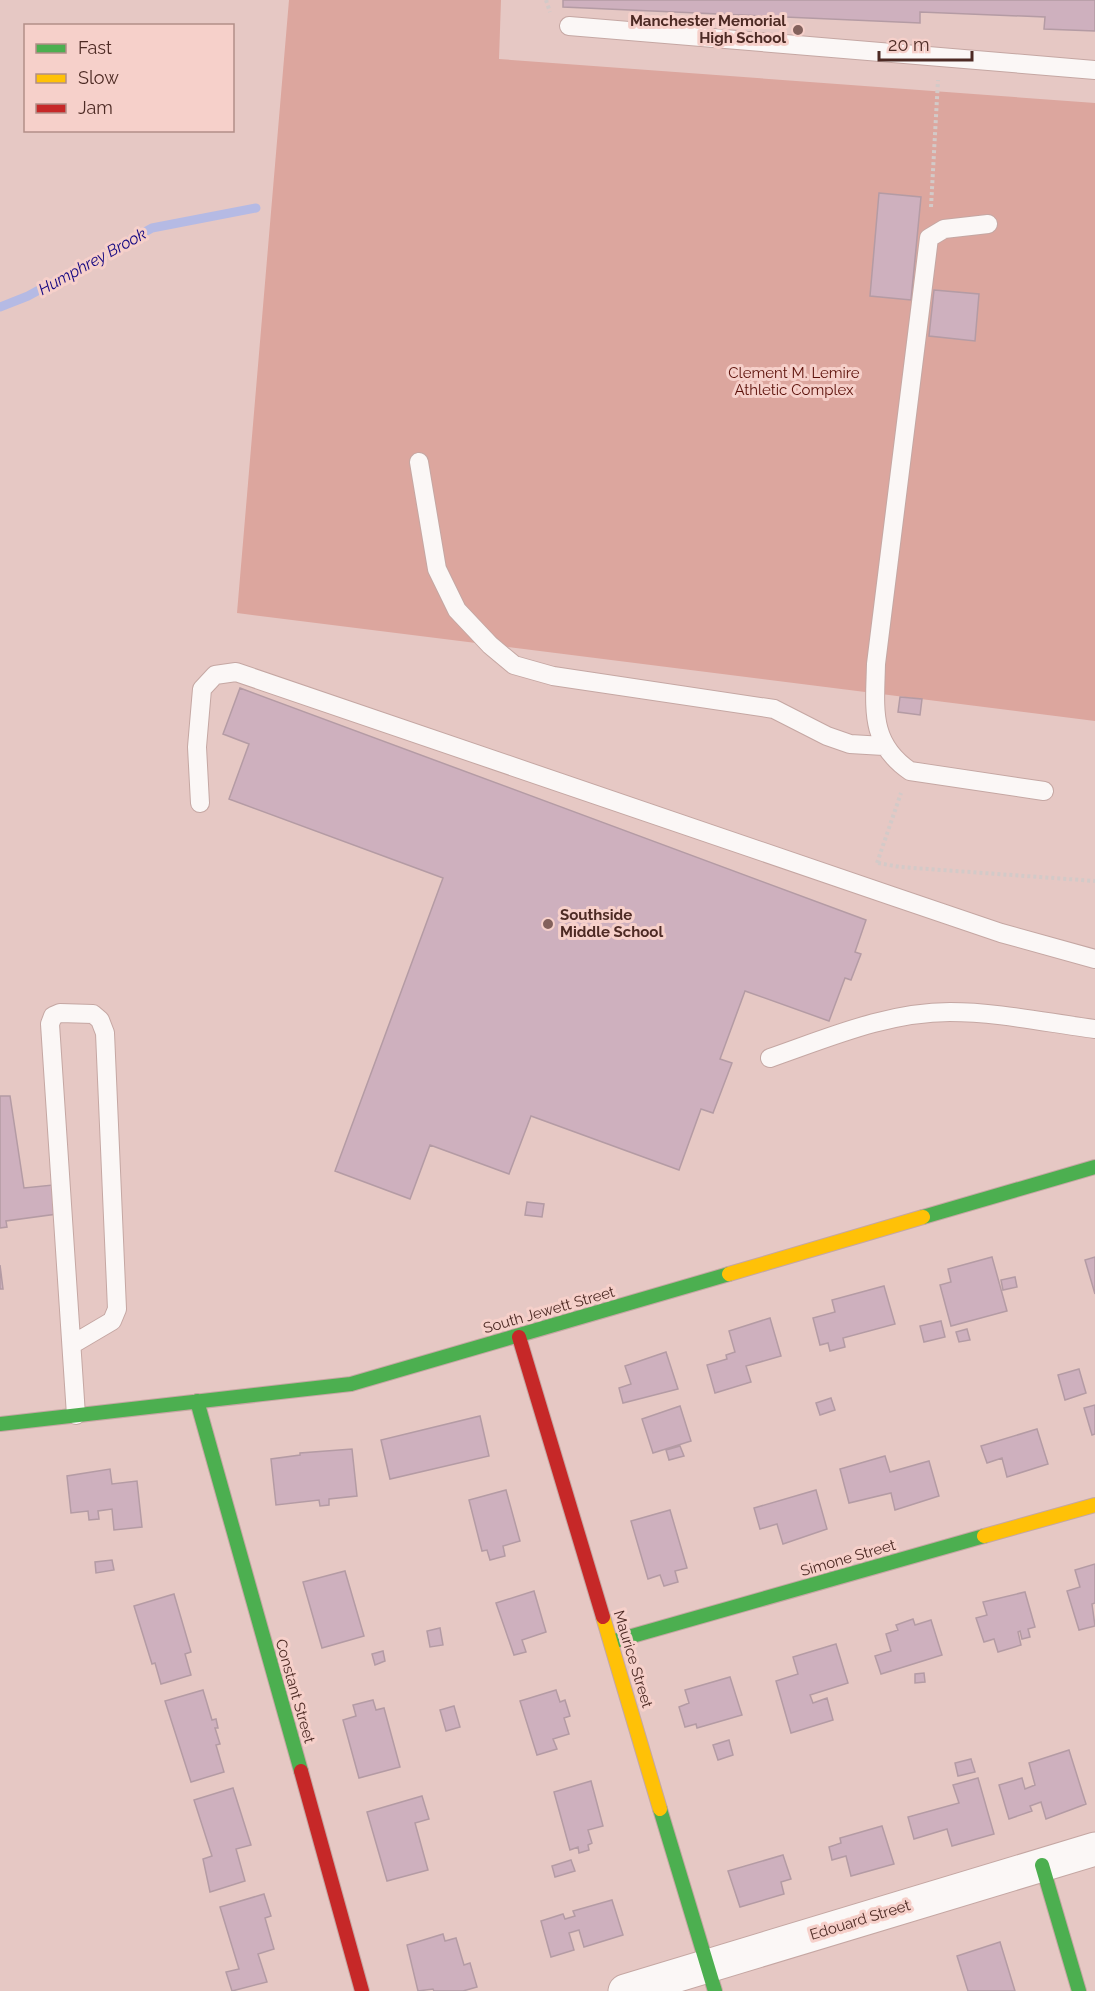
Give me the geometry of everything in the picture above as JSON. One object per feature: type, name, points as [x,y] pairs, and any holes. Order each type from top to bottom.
[{"type":"street","name":"South Jewett Street","points":[[0,1424],[351,1384],[1095,1167]]},
{"type":"street","name":"Maurice Street","points":[[519,1336],[711,1978]]},
{"type":"street","name":"Constant Street","points":[[197,1401],[362,1991]]},
{"type":"street","name":"Simone Street","points":[[611,1642],[1095,1504]]},
{"type":"street","name":"Edouard Street","points":[[625,1991],[711,1978],[1095,1849]]},
{"type":"street","points":[[1042,1865],[1079,1991]]},
{"type":"lane","points":[[569,26],[940,59],[1095,70]]},
{"type":"lane","points":[[988,224],[944,229],[929,238],[876,663],[877,727],[884,746],[894,760],[910,771],[1044,791]]},
{"type":"lane","points":[[419,462],[437,569],[457,610],[490,645],[514,665],[553,676],[774,709],[827,736],[850,744],[884,746]]},
{"type":"lane","points":[[200,802],[197,747],[202,690],[214,675],[236,672],[1001,933],[1095,959]]},
{"type":"lane","points":[[770,1058],[870,1024],[902,1016],[950,1012],[1095,1029]]},
{"type":"lane","points":[[73,1344],[112,1321],[117,1309],[105,1033],[100,1020],[93,1014],[60,1013],[53,1016],[50,1024],[76,1415]]},
{"type":"path","points":[[929,238],[940,59]]},
{"type":"path","points":[[869,888],[910,771]]},
{"type":"path","points":[[878,863],[900,867],[1095,880]]},
{"type":"green space","name":"Clement M. Lemire Athletic Complex","points":[[289,0],[501,0],[499,59],[1095,103],[1095,721],[237,613]]},
{"type":"building","points":[[563,0],[1095,0],[1095,31],[1044,29],[1045,17],[920,12],[920,23],[563,7]]},
{"type":"building","points":[[879,193],[921,197],[911,300],[870,296]]},
{"type":"building","points":[[934,290],[979,294],[975,341],[929,336]]},
{"type":"building","points":[[240,688],[866,920],[855,952],[861,954],[851,980],[845,978],[829,1021],[745,991],[720,1059],[732,1063],[713,1113],[701,1109],[679,1170],[531,1116],[509,1174],[430,1145],[410,1199],[335,1171],[443,878],[229,799],[249,744],[223,734]]},
{"type":"building","points":[[900,697],[922,699],[920,715],[898,712]]},
{"type":"building","points":[[0,1096],[10,1096],[24,1188],[53,1185],[57,1214],[6,1221],[7,1227],[0,1228]]},
{"type":"building","points":[[527,1202],[544,1204],[542,1217],[525,1215]]},
{"type":"building","points":[[992,1257],[1007,1311],[951,1326],[940,1285],[951,1282],[948,1269]]},
{"type":"building","points":[[1095,1257],[1095,1294],[1085,1260]]},
{"type":"building","points":[[0,1265],[3,1289],[0,1289]]},
{"type":"building","points":[[1015,1277],[1017,1287],[1003,1290],[1001,1280]]},
{"type":"building","points":[[884,1286],[895,1324],[843,1338],[845,1347],[830,1351],[828,1343],[820,1345],[813,1318],[835,1312],[832,1300]]},
{"type":"building","points":[[770,1318],[781,1356],[746,1366],[751,1382],[715,1393],[707,1365],[727,1359],[726,1355],[735,1352],[729,1331]]},
{"type":"building","points":[[941,1321],[945,1337],[924,1342],[920,1326]]},
{"type":"building","points":[[967,1329],[970,1340],[959,1342],[956,1332]]},
{"type":"building","points":[[666,1352],[678,1389],[623,1403],[619,1388],[631,1384],[625,1366]]},
{"type":"building","points":[[1079,1369],[1086,1393],[1065,1400],[1058,1375]]},
{"type":"building","points":[[831,1398],[835,1410],[820,1415],[816,1403]]},
{"type":"building","points":[[1095,1405],[1095,1434],[1092,1435],[1084,1408]]},
{"type":"building","points":[[680,1406],[691,1441],[653,1453],[642,1419]]},
{"type":"building","points":[[480,1416],[489,1456],[390,1479],[381,1440]]},
{"type":"building","points":[[1037,1429],[1048,1464],[1007,1477],[1002,1458],[987,1463],[981,1446]]},
{"type":"building","points":[[680,1446],[684,1456],[669,1460],[666,1450]]},
{"type":"building","points":[[352,1449],[357,1496],[329,1499],[329,1505],[320,1506],[319,1500],[276,1505],[271,1459],[300,1455],[300,1453]]},
{"type":"building","points":[[885,1456],[890,1472],[929,1461],[939,1496],[895,1510],[891,1493],[849,1503],[840,1469]]},
{"type":"building","points":[[110,1469],[112,1484],[137,1481],[142,1527],[114,1530],[112,1509],[98,1511],[99,1519],[89,1520],[88,1511],[71,1513],[67,1476]]},
{"type":"building","points":[[506,1490],[520,1541],[503,1546],[505,1556],[490,1560],[487,1550],[482,1551],[469,1500]]},
{"type":"building","points":[[816,1490],[827,1529],[783,1544],[777,1524],[760,1529],[754,1508]]},
{"type":"building","points":[[670,1510],[687,1568],[675,1571],[678,1582],[664,1586],[660,1575],[648,1579],[631,1521]]},
{"type":"building","points":[[112,1560],[114,1570],[96,1573],[95,1562]]},
{"type":"building","points":[[1095,1564],[1095,1603],[1092,1604],[1095,1626],[1079,1630],[1067,1591],[1080,1587],[1075,1570]]},
{"type":"building","points":[[345,1571],[364,1636],[322,1648],[303,1582]]},
{"type":"building","points":[[534,1591],[546,1632],[522,1640],[526,1652],[514,1655],[496,1603]]},
{"type":"building","points":[[1025,1592],[1035,1627],[1028,1629],[1030,1637],[1022,1639],[1020,1631],[1018,1632],[1021,1645],[998,1652],[994,1639],[984,1642],[976,1618],[987,1615],[983,1602]]},
{"type":"building","points":[[174,1594],[191,1652],[185,1654],[191,1675],[161,1684],[155,1663],[152,1664],[134,1606]]},
{"type":"building","points":[[913,1619],[915,1625],[931,1620],[942,1655],[881,1674],[875,1656],[891,1651],[886,1634],[898,1630],[896,1625]]},
{"type":"building","points":[[440,1628],[443,1645],[430,1647],[427,1631]]},
{"type":"building","points":[[836,1644],[848,1683],[810,1695],[813,1703],[827,1698],[833,1720],[791,1733],[776,1681],[798,1674],[793,1657]]},
{"type":"building","points":[[383,1651],[385,1661],[375,1665],[372,1654]]},
{"type":"building","points":[[924,1673],[925,1682],[915,1683],[915,1674]]},
{"type":"building","points":[[730,1677],[742,1715],[697,1728],[696,1724],[685,1727],[679,1707],[689,1703],[685,1690]]},
{"type":"building","points":[[203,1690],[212,1720],[216,1719],[218,1728],[215,1728],[220,1744],[216,1745],[224,1772],[191,1782],[165,1701]]},
{"type":"building","points":[[556,1690],[560,1702],[565,1700],[570,1716],[564,1718],[569,1734],[553,1739],[557,1749],[537,1755],[520,1701]]},
{"type":"building","points":[[373,1700],[376,1710],[384,1708],[400,1767],[359,1778],[343,1720],[356,1716],[353,1705]]},
{"type":"building","points":[[454,1706],[460,1727],[446,1731],[440,1710]]},
{"type":"building","points":[[729,1740],[733,1755],[718,1760],[713,1745]]},
{"type":"building","points":[[1069,1750],[1086,1804],[1046,1819],[1041,1802],[1030,1806],[1032,1811],[1009,1819],[999,1785],[1022,1778],[1025,1789],[1035,1785],[1029,1763]]},
{"type":"building","points":[[971,1759],[975,1772],[958,1776],[955,1763]]},
{"type":"building","points":[[978,1778],[994,1834],[952,1846],[947,1829],[914,1839],[908,1817],[959,1803],[953,1785]]},
{"type":"building","points":[[591,1781],[603,1826],[588,1830],[592,1843],[588,1845],[589,1850],[579,1853],[578,1847],[570,1850],[554,1792]]},
{"type":"building","points":[[233,1788],[251,1845],[236,1849],[245,1881],[210,1892],[203,1859],[212,1856],[194,1800]]},
{"type":"building","points":[[422,1796],[429,1819],[415,1823],[428,1870],[387,1881],[367,1812]]},
{"type":"building","points":[[882,1826],[894,1864],[851,1876],[846,1856],[832,1860],[829,1847],[841,1843],[840,1838]]},
{"type":"building","points":[[783,1855],[791,1879],[781,1882],[784,1894],[740,1907],[728,1871]]},
{"type":"building","points":[[571,1860],[575,1871],[555,1877],[552,1866]]},
{"type":"building","points":[[264,1894],[271,1916],[265,1918],[274,1949],[258,1954],[267,1982],[232,1991],[226,1972],[239,1969],[220,1907]]},
{"type":"building","points":[[612,1900],[623,1935],[584,1947],[579,1930],[569,1933],[574,1950],[551,1957],[541,1921],[563,1914],[565,1919],[575,1916],[573,1911]]},
{"type":"building","points":[[443,1934],[445,1941],[456,1938],[464,1965],[470,1963],[477,1987],[463,1991],[434,1991],[433,1989],[418,1991],[407,1945]]},
{"type":"building","points":[[1000,1942],[1015,1991],[968,1991],[957,1956]]},
{"type":"waterway","name":"Humphrey Brook","points":[[0,307],[28,296],[152,228],[256,208]]},
{"type":"traffic: fast","points":[[923,1217],[1095,1167]]},
{"type":"traffic: fast","points":[[0,1424],[351,1384],[729,1274]]},
{"type":"traffic: fast","points":[[197,1401],[301,1771]]},
{"type":"traffic: fast","points":[[611,1642],[984,1536]]},
{"type":"traffic: fast","points":[[660,1809],[715,1991]]},
{"type":"traffic: fast","points":[[1042,1865],[1079,1991]]},
{"type":"traffic: slow","points":[[729,1274],[923,1217]]},
{"type":"traffic: slow","points":[[984,1536],[1095,1505]]},
{"type":"traffic: slow","points":[[603,1617],[660,1809]]},
{"type":"traffic: jam","points":[[519,1337],[603,1617]]},
{"type":"traffic: jam","points":[[301,1771],[362,1991]]},
{"type":"place","name":"Manchester Memorial High School","points":[[798,30]]},
{"type":"place","name":"Southside Middle School","points":[[548,924]]}]
